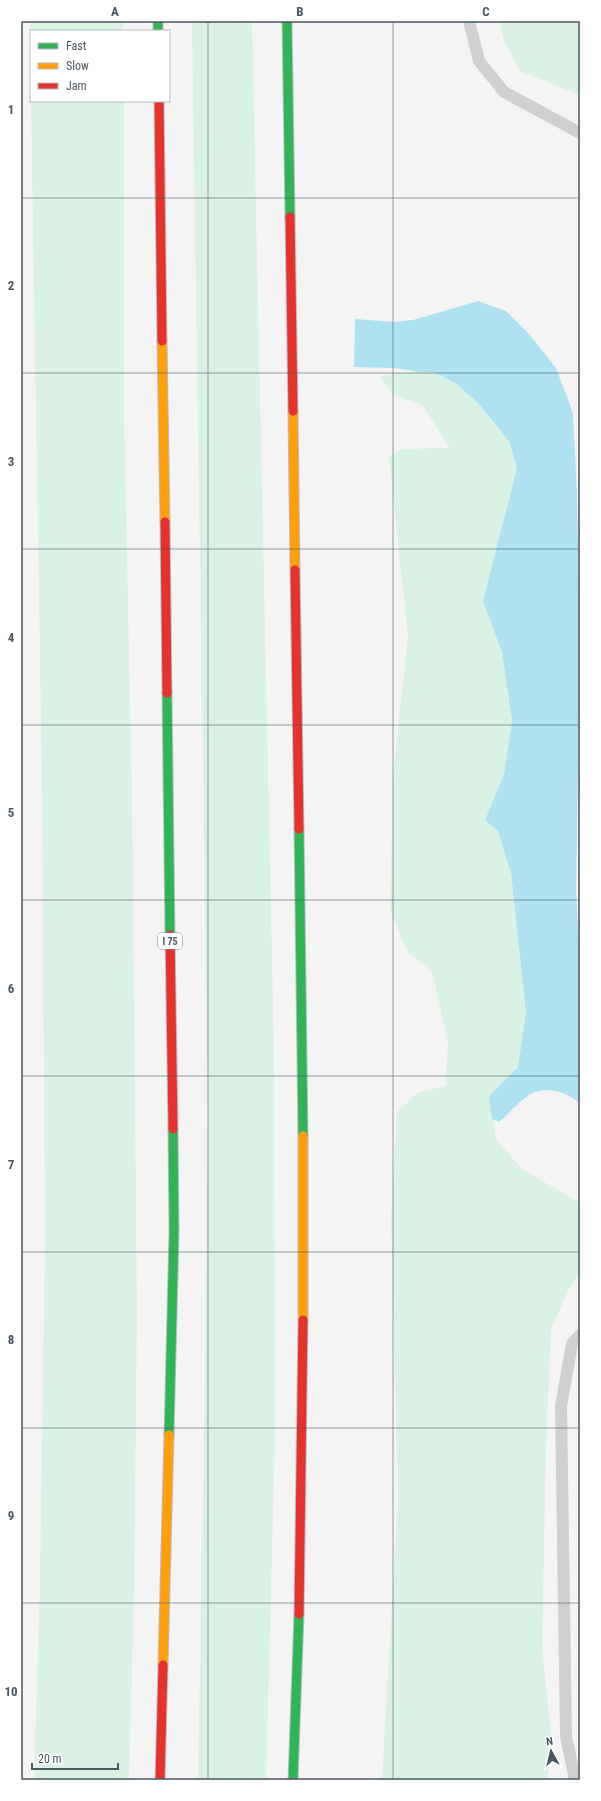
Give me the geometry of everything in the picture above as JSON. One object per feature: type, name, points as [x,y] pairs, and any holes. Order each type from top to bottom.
[{"type":"highway","points":[[287,21],[303,1072],[302,1404],[297,1704],[293,1780]]},
{"type":"highway","name":"I 75","points":[[159,102],[174,1232],[160,1780]]},
{"type":"lane","points":[[470,21],[479,61],[504,92],[580,133]]},
{"type":"lane","points":[[575,1780],[566,1736],[561,1406],[572,1344],[580,1335]]},
{"type":"green space","points":[[30,21],[123,21],[123,30],[30,30]]},
{"type":"green space","points":[[192,21],[252,21],[274,1053],[275,1437],[266,1780],[198,1780],[208,1113]]},
{"type":"green space","points":[[499,21],[580,21],[580,95],[520,71],[504,41]]},
{"type":"green space","points":[[31,102],[124,102],[124,417],[132,796],[137,1314],[134,1592],[129,1780],[34,1780],[40,1583],[45,1238],[42,785]]},
{"type":"green space","points":[[410,372],[433,372],[455,383],[478,403],[509,441],[517,468],[483,601],[502,652],[512,721],[504,774],[485,820],[498,831],[511,873],[526,1012],[518,1067],[489,1096],[496,1139],[522,1169],[580,1203],[580,1272],[569,1289],[551,1329],[546,1447],[542,1647],[551,1734],[547,1780],[382,1780],[398,1498],[391,1217],[397,1112],[417,1093],[445,1086],[448,1044],[432,971],[408,953],[390,910],[393,777],[408,636],[389,457],[403,449],[450,448],[423,406],[393,394],[379,376]]},
{"type":"water","points":[[478,301],[506,311],[529,334],[556,368],[573,413],[577,495],[580,645],[576,892],[580,962],[580,1103],[557,1091],[537,1091],[523,1099],[499,1122],[492,1119],[489,1096],[518,1067],[526,1012],[511,873],[498,831],[485,820],[504,774],[512,721],[502,652],[483,601],[517,468],[509,441],[478,403],[455,383],[433,372],[420,372],[394,368],[354,367],[355,319],[394,322],[413,320]]},
{"type":"traffic: fast","points":[[158,21],[158,30]]},
{"type":"traffic: fast","points":[[287,21],[290,217]]},
{"type":"traffic: fast","points":[[167,693],[170,935]]},
{"type":"traffic: fast","points":[[299,829],[303,1136]]},
{"type":"traffic: fast","points":[[169,1435],[174,1232],[173,1129]]},
{"type":"traffic: fast","points":[[293,1780],[299,1614]]},
{"type":"traffic: slow","points":[[162,341],[165,522]]},
{"type":"traffic: slow","points":[[293,411],[295,570]]},
{"type":"traffic: slow","points":[[303,1136],[303,1320]]},
{"type":"traffic: slow","points":[[163,1665],[169,1435]]},
{"type":"traffic: jam","points":[[159,102],[162,341]]},
{"type":"traffic: jam","points":[[290,217],[293,411]]},
{"type":"traffic: jam","points":[[165,522],[167,693]]},
{"type":"traffic: jam","points":[[295,570],[299,829]]},
{"type":"traffic: jam","points":[[170,935],[173,1129]]},
{"type":"traffic: jam","points":[[299,1614],[303,1320]]},
{"type":"traffic: jam","points":[[160,1780],[163,1665]]}]
